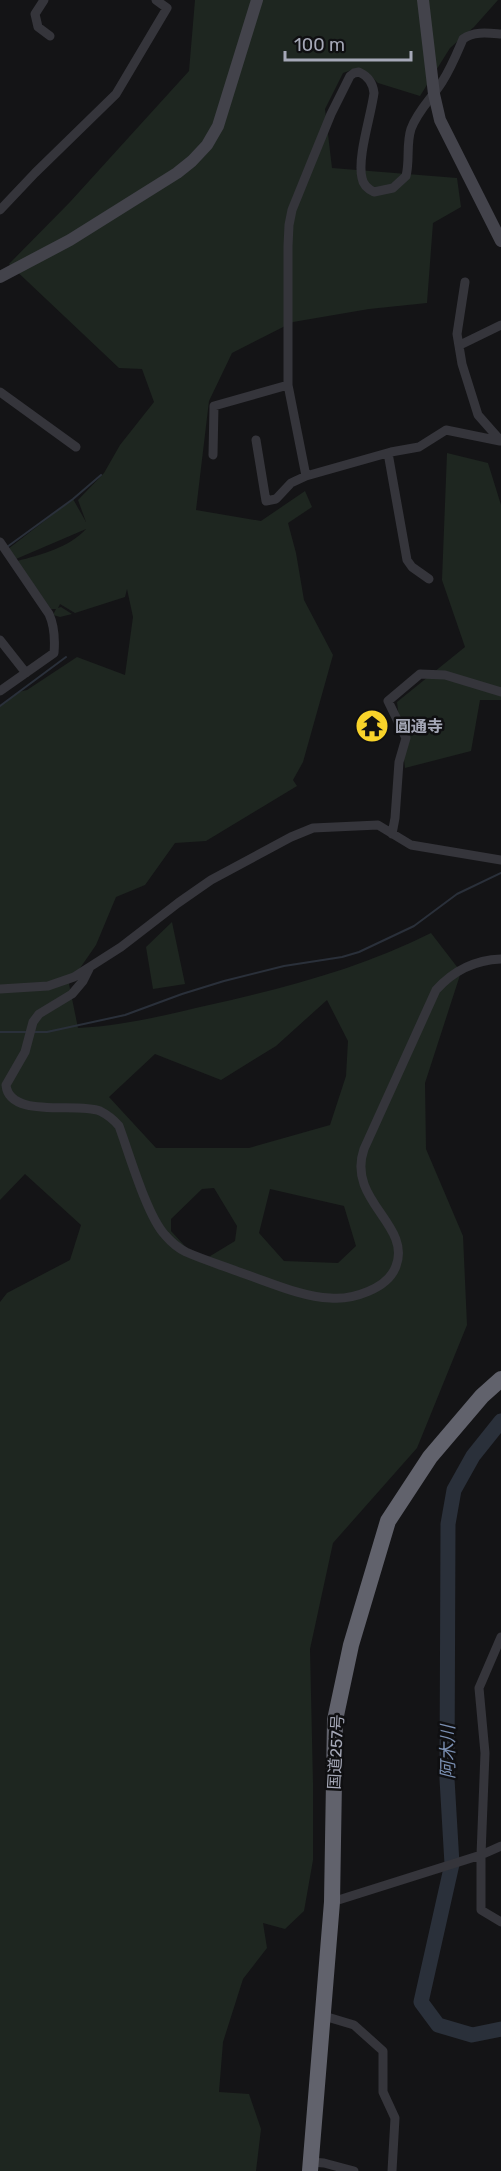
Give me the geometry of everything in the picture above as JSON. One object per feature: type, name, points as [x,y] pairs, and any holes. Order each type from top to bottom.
[{"type":"highway","name":"国道257号","points":[[311,2167],[332,1902],[335,1720],[351,1645],[388,1521],[430,1457],[482,1396],[501,1379]]},
{"type":"street","points":[[44,0],[35,14],[38,27],[50,36]]},
{"type":"street","points":[[0,210],[34,173],[116,94],[167,8],[156,0]]},
{"type":"street","points":[[0,277],[70,240],[177,173],[207,145],[218,126],[257,0]]},
{"type":"street","points":[[423,0],[434,94],[441,120],[447,137],[501,241]]},
{"type":"street","points":[[306,476],[288,385],[289,225],[292,210],[347,81],[354,73],[359,72],[373,86],[372,107],[361,169],[363,182],[369,190],[374,192],[393,188],[404,179],[407,171],[410,132],[466,36],[501,34]]},
{"type":"street","points":[[465,282],[457,334],[462,364],[478,415],[501,441]]},
{"type":"street","points":[[460,345],[501,325]]},
{"type":"street","points":[[213,455],[214,406],[288,385]]},
{"type":"street","points":[[0,392],[76,447]]},
{"type":"street","points":[[256,440],[266,501],[276,499],[291,483],[306,476],[425,444],[446,430],[501,441]]},
{"type":"street","points":[[388,453],[406,560],[429,579]]},
{"type":"street","points":[[0,543],[52,620],[54,652],[0,692]]},
{"type":"street","points":[[0,563],[8,556]]},
{"type":"street","points":[[0,640],[26,673]]},
{"type":"street","points":[[392,834],[399,762],[406,738],[388,701],[420,674],[446,675],[501,692]]},
{"type":"street","points":[[0,989],[48,986],[74,977],[121,947],[193,891],[228,870],[313,828],[373,824],[411,846],[501,861]]},
{"type":"street","points":[[89,969],[72,994],[39,1014],[32,1027],[25,1052],[6,1086],[8,1094],[20,1104],[99,1111],[113,1119],[119,1126],[159,1228],[170,1241],[186,1251],[276,1285],[321,1297],[341,1298],[364,1293],[377,1286],[389,1277],[397,1266],[398,1245],[363,1185],[360,1162],[436,990],[466,966],[501,959]]},
{"type":"street","points":[[501,1637],[479,1688],[485,1753],[481,1855],[482,1910],[501,1922]]},
{"type":"street","points":[[332,1902],[481,1855],[501,1846]]},
{"type":"street","points":[[324,2016],[354,2025],[383,2051],[383,2092],[395,2118],[392,2171]]},
{"type":"street","points":[[311,2167],[324,2163],[354,2171]]},
{"type":"shaded area","points":[[195,0],[498,0],[474,27],[450,48],[420,96],[378,83],[367,72],[357,68],[343,73],[325,109],[332,168],[457,178],[461,207],[433,223],[427,303],[369,309],[293,322],[232,353],[209,401],[196,510],[261,521],[305,491],[312,507],[288,523],[304,600],[333,655],[303,762],[293,780],[297,786],[206,841],[175,843],[145,885],[116,897],[96,945],[69,984],[78,1028],[111,1025],[177,1013],[323,976],[378,957],[431,933],[461,972],[425,1083],[426,1149],[463,1236],[467,1325],[417,1448],[333,1543],[310,1649],[313,1860],[304,1911],[285,1929],[263,1923],[267,1948],[243,1979],[223,2042],[219,2092],[249,2094],[261,2129],[256,2171],[0,2171],[0,1302],[7,1293],[70,1260],[81,1225],[25,1174],[0,1200],[0,706],[18,692],[27,690],[77,657],[125,675],[133,617],[127,589],[125,597],[75,613],[60,604],[58,608],[61,607],[72,614],[60,617],[53,615],[56,609],[51,609],[17,561],[45,553],[72,541],[86,529],[16,559],[8,549],[73,499],[86,522],[78,500],[104,473],[120,445],[154,402],[142,369],[119,368],[9,264],[70,202],[189,71]],"holes":[[[327,1000],[348,1041],[346,1076],[330,1125],[249,1148],[156,1148],[109,1097],[155,1054],[221,1080],[276,1046]],[[214,1188],[237,1226],[235,1241],[207,1258],[194,1256],[171,1231],[171,1219],[202,1189]],[[270,1189],[344,1206],[356,1246],[338,1263],[284,1261],[259,1233]]]},
{"type":"shaded area","points":[[447,453],[488,463],[501,505],[501,700],[480,700],[471,751],[405,768],[397,702],[465,647],[442,580]]},
{"type":"shaded area","points":[[172,922],[185,984],[153,989],[146,947]]},
{"type":"waterway","points":[[7,547],[73,499],[101,475]]},
{"type":"waterway","points":[[0,706],[66,657]]},
{"type":"waterway","points":[[33,1032],[47,1032],[125,1015],[224,981],[284,966],[359,952],[414,926],[457,894],[501,873]]},
{"type":"waterway","points":[[0,1032],[27,1032]]},
{"type":"waterway","name":"阿木川","points":[[501,1421],[473,1456],[454,1490],[448,1524],[447,1779],[452,1864],[421,2002],[438,2025],[472,2035],[501,2029]]},
{"type":"place","name":"圓通寺","points":[[372,726]]}]
